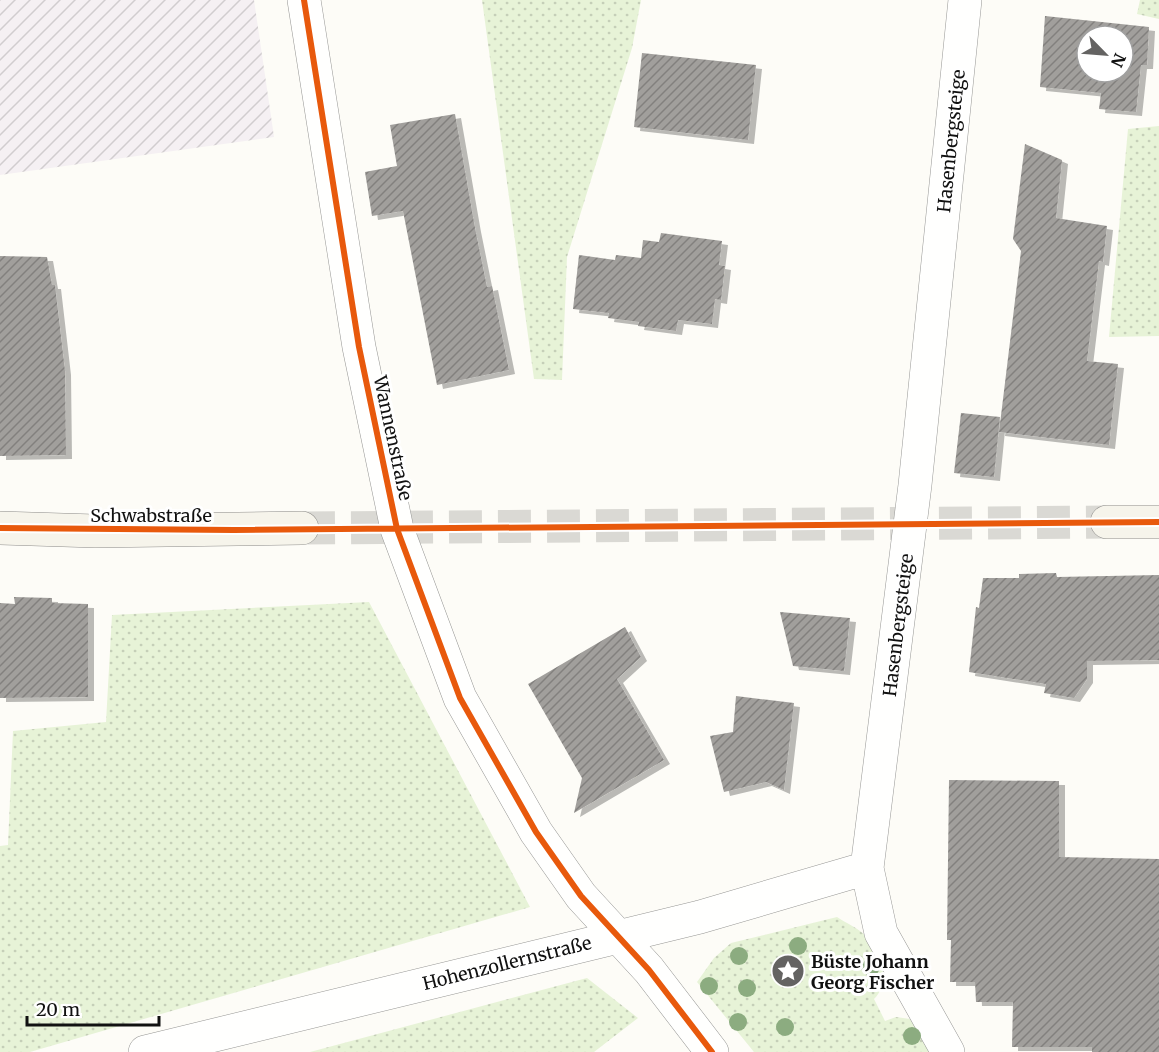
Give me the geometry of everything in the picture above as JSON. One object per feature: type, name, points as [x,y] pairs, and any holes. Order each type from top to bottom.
[{"type":"main road","points":[[1107,522],[1159,522]]},
{"type":"main road","name":"Schwabstraße","points":[[0,528],[95,531],[302,528]]},
{"type":"street","name":"Wannenstraße","points":[[304,0],[359,347],[397,529],[460,698],[536,832],[581,896],[618,935]]},
{"type":"street","name":"Hasenbergsteige","points":[[948,1052],[881,933],[867,868],[914,496],[965,0]]},
{"type":"street","name":"Hohenzollernstraße","points":[[145,1052],[618,935],[700,917],[867,868]]},
{"type":"street","points":[[618,935],[649,970],[712,1052]]},
{"type":"shaded area","points":[[0,0],[254,0],[274,137],[0,175]]},
{"type":"green space","points":[[482,0],[641,0],[632,48],[567,257],[562,380],[534,379]]},
{"type":"green space","points":[[1140,0],[1159,0],[1159,19],[1137,14]]},
{"type":"green space","points":[[1159,126],[1159,336],[1109,337],[1128,129]]},
{"type":"green space","points":[[369,602],[530,907],[30,1052],[0,1052],[0,846],[8,845],[13,731],[106,722],[112,615]]},
{"type":"green space","points":[[837,917],[866,936],[877,950],[884,976],[880,992],[874,999],[885,1021],[896,1017],[910,1019],[933,1052],[754,1052],[697,982],[714,958],[731,943]]},
{"type":"green space","points":[[587,978],[638,1018],[594,1052],[310,1052]]},
{"type":"building","points":[[1045,16],[1121,24],[1075,24],[1075,84],[1135,84],[1135,26],[1149,27],[1147,65],[1141,65],[1136,112],[1099,109],[1101,93],[1040,87]]},
{"type":"building","points":[[642,53],[756,65],[748,140],[634,127]]},
{"type":"building","points":[[455,114],[487,287],[492,286],[509,370],[437,385],[403,211],[372,216],[365,172],[397,166],[390,125]]},
{"type":"building","points":[[1025,144],[1062,160],[1056,218],[1107,226],[1103,262],[1099,261],[1087,361],[1118,364],[1109,445],[999,432],[1021,251],[1013,239]]},
{"type":"building","points":[[661,233],[722,241],[719,265],[725,266],[721,300],[715,299],[712,324],[678,320],[676,331],[638,326],[639,322],[608,318],[609,313],[573,309],[579,255],[615,260],[616,255],[641,258],[643,240],[659,242]]},
{"type":"building","points":[[0,256],[47,257],[52,285],[55,285],[65,371],[66,455],[0,456]]},
{"type":"building","points":[[961,413],[1000,417],[994,477],[954,473]]},
{"type":"building","points":[[1056,573],[1057,577],[1159,575],[1159,660],[1087,661],[1087,679],[1074,698],[1044,693],[1046,684],[969,672],[976,607],[979,608],[983,578],[1019,578],[1019,574]]},
{"type":"building","points":[[14,597],[52,598],[52,603],[88,604],[88,697],[0,698],[0,603],[15,604]]},
{"type":"building","points":[[780,612],[850,618],[844,671],[793,666]]},
{"type":"building","points":[[625,627],[641,657],[617,679],[664,760],[574,813],[582,778],[528,684]]},
{"type":"building","points":[[736,696],[794,703],[784,790],[766,782],[724,792],[710,736],[733,732]]},
{"type":"building","points":[[949,780],[1059,781],[1059,857],[1159,859],[1159,1052],[1092,1052],[1092,1047],[1012,1047],[1013,1002],[976,1002],[975,982],[950,982],[951,940],[947,940]]},
{"type":"tunnel","points":[[302,528],[1107,522]]},
{"type":"cycle path","points":[[304,0],[359,347],[397,529],[460,698],[536,832],[581,896],[649,970],[712,1052]]},
{"type":"cycle path","points":[[0,528],[234,530],[1159,522]]},
{"type":"place","name":"Büste Johann Georg Fischer","points":[[788,971]]}]
